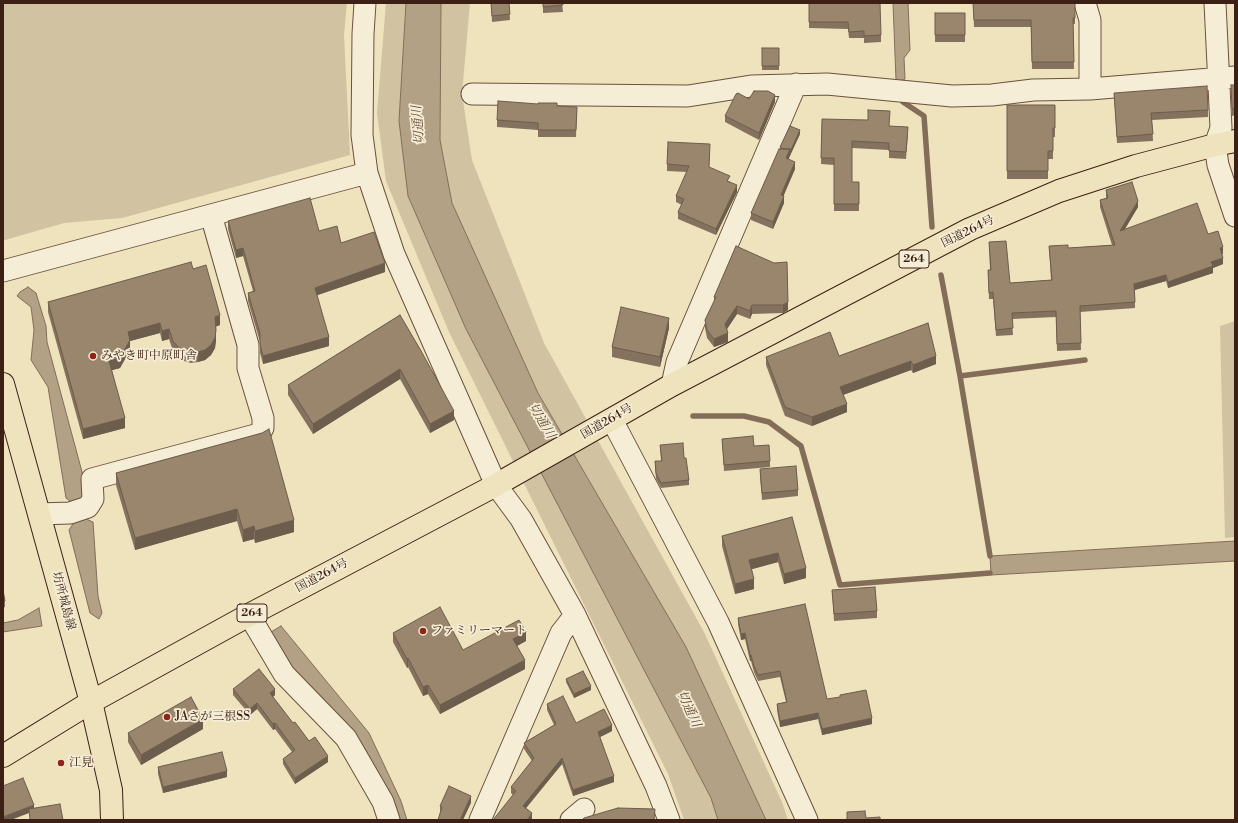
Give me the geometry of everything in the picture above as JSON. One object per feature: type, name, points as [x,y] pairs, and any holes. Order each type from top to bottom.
[{"type":"main road","name":"国道264号","points":[[3,756],[91,702],[249,615],[501,482],[672,385],[970,229],[1059,191],[1136,166],[1225,143]]},
{"type":"main road","name":"坊所城島線","points":[[3,384],[91,702],[111,790],[112,820]]},
{"type":"street","points":[[365,3],[363,34],[362,136],[367,173],[394,254],[501,482],[574,615],[656,786],[669,820]]},
{"type":"street","points":[[1085,3],[1090,20],[1090,89]]},
{"type":"street","points":[[1215,3],[1227,78],[1221,128],[1225,143],[1218,165],[1235,216]]},
{"type":"street","points":[[472,94],[688,96],[751,86],[827,84],[952,96],[992,95],[1034,90],[1090,89],[1227,78]]},
{"type":"street","points":[[672,385],[677,362],[796,84]]},
{"type":"street","points":[[3,271],[367,173]]},
{"type":"street","points":[[39,514],[79,510],[93,499],[92,479],[259,434],[263,428],[263,418],[248,368],[248,345],[211,215]]},
{"type":"street","points":[[612,420],[718,622],[807,820]]},
{"type":"street","points":[[249,615],[284,674],[346,738],[383,802],[389,820]]},
{"type":"street","points":[[480,820],[561,633],[574,615]]},
{"type":"shaded area","points":[[3,3],[347,3],[344,35],[350,155],[122,218],[64,223],[3,240]]},
{"type":"shaded area","points":[[386,3],[406,3],[399,121],[408,196],[466,329],[711,798],[718,820],[684,820],[668,774],[449,332],[386,181],[377,113]]},
{"type":"shaded area","points":[[441,3],[470,3],[462,94],[472,160],[544,343],[704,632],[782,802],[788,820],[766,820],[686,647],[538,393],[452,203],[440,140]]},
{"type":"shaded area","points":[[1235,321],[1235,537],[1225,538],[1220,326]]},
{"type":"water","name":"切通川","points":[[406,3],[441,3],[440,140],[452,203],[538,393],[686,647],[766,820],[718,820],[711,798],[466,329],[408,196],[399,121]]},
{"type":"water","points":[[893,3],[908,3],[910,50],[904,58],[905,79],[901,81],[896,80]]},
{"type":"water","points":[[28,287],[36,293],[46,326],[47,342],[85,483],[83,496],[88,520],[93,522],[98,596],[102,613],[99,619],[90,613],[69,530],[75,521],[71,502],[66,498],[48,387],[31,360],[34,330],[31,307],[17,296]]},
{"type":"water","points":[[1235,541],[1235,561],[991,575],[990,556]]},
{"type":"water","points":[[39,608],[42,626],[3,632],[3,623],[18,620]]},
{"type":"water","points":[[281,626],[369,733],[401,801],[407,820],[394,820],[297,679],[271,632]]},
{"type":"building","points":[[491,3],[509,3],[510,14],[492,16]]},
{"type":"building","points":[[543,3],[562,3],[563,5],[543,7]]},
{"type":"building","points":[[809,3],[880,3],[881,35],[864,36],[864,31],[849,32],[848,22],[809,22]]},
{"type":"building","points":[[973,3],[1075,3],[1075,18],[1073,18],[1074,62],[1032,62],[1031,20],[974,20]]},
{"type":"building","points":[[935,13],[965,13],[965,35],[935,35]]},
{"type":"building","points":[[762,48],[779,48],[779,66],[762,66]]},
{"type":"building","points":[[1231,85],[1235,85],[1235,109],[1232,109]]},
{"type":"building","points":[[1207,86],[1208,110],[1151,113],[1153,134],[1117,137],[1114,93]]},
{"type":"building","points":[[754,91],[768,91],[775,95],[759,133],[725,116],[736,94],[738,93],[749,99]]},
{"type":"building","points":[[498,101],[538,104],[557,103],[557,106],[577,107],[576,130],[538,130],[538,123],[497,120]]},
{"type":"building","points":[[1007,105],[1055,105],[1053,151],[1048,151],[1048,171],[1007,171]]},
{"type":"building","points":[[868,110],[890,111],[889,126],[908,127],[906,152],[889,151],[889,143],[852,141],[852,182],[859,182],[859,204],[834,204],[834,158],[821,158],[822,119],[868,120]]},
{"type":"building","points":[[790,126],[800,130],[790,152],[790,149],[780,147]]},
{"type":"building","points":[[668,142],[710,144],[709,167],[730,176],[727,181],[737,185],[716,229],[678,212],[684,199],[676,196],[689,166],[667,164]]},
{"type":"building","points":[[779,149],[790,149],[786,158],[795,162],[781,195],[784,196],[773,222],[751,213]]},
{"type":"building","points":[[1132,182],[1138,201],[1120,231],[1197,203],[1208,234],[1218,231],[1223,247],[1220,248],[1223,258],[1211,262],[1213,266],[1168,282],[1166,275],[1134,284],[1135,302],[1080,306],[1081,343],[1057,344],[1056,311],[1012,313],[1013,328],[996,330],[993,292],[989,293],[988,270],[991,270],[989,242],[1006,241],[1010,283],[1052,280],[1049,246],[1068,245],[1068,248],[1115,245],[1100,200],[1108,198],[1106,190]]},
{"type":"building","points":[[310,198],[319,231],[337,226],[341,243],[374,232],[385,263],[315,288],[329,337],[263,356],[260,344],[260,333],[248,293],[255,291],[243,248],[236,250],[228,221]]},
{"type":"building","points":[[736,246],[774,263],[787,262],[788,302],[783,305],[752,305],[750,311],[737,306],[725,324],[728,333],[714,339],[707,330],[705,320],[716,297],[714,297]]},
{"type":"building","name":"みやき町中原町舎","points":[[191,262],[193,269],[206,265],[220,315],[215,317],[215,338],[211,345],[205,350],[198,352],[191,353],[184,351],[173,341],[169,329],[162,331],[160,323],[128,332],[130,340],[120,358],[109,361],[125,418],[83,429],[48,302]]},
{"type":"building","points":[[621,307],[669,318],[660,357],[612,347]]},
{"type":"building","points":[[400,315],[454,411],[430,424],[400,369],[313,424],[288,385]]},
{"type":"building","points":[[928,323],[936,356],[913,365],[911,361],[840,387],[847,404],[812,417],[785,407],[766,357],[830,332],[839,356]]},
{"type":"building","points":[[269,429],[294,520],[255,531],[254,526],[243,530],[237,509],[135,538],[116,473],[262,433]]},
{"type":"building","points":[[753,436],[754,446],[769,445],[770,461],[724,465],[722,439]]},
{"type":"building","points":[[683,443],[684,458],[686,458],[689,480],[661,483],[656,473],[655,461],[662,461],[660,445]]},
{"type":"building","points":[[796,466],[798,490],[762,493],[760,469]]},
{"type":"building","points":[[792,517],[806,568],[784,574],[778,553],[749,560],[754,579],[735,584],[722,536]]},
{"type":"building","points":[[875,587],[877,611],[834,614],[832,590]]},
{"type":"building","points":[[3,590],[5,601],[3,601]]},
{"type":"building","points":[[805,604],[827,699],[866,690],[872,718],[822,729],[818,713],[780,721],[777,704],[787,702],[780,671],[758,675],[750,655],[745,633],[741,634],[738,618]]},
{"type":"building","points":[[440,607],[463,650],[519,620],[526,632],[513,639],[525,660],[440,705],[428,685],[423,687],[393,633]]},
{"type":"building","points":[[259,669],[275,689],[270,693],[293,723],[295,722],[309,741],[315,737],[328,756],[295,778],[283,759],[295,750],[275,723],[273,724],[257,703],[250,709],[233,689]]},
{"type":"building","points":[[583,671],[591,686],[574,694],[566,679]]},
{"type":"building","points":[[563,696],[576,723],[604,709],[612,725],[598,732],[614,776],[573,790],[562,758],[523,806],[532,813],[527,820],[493,820],[516,791],[511,787],[534,758],[524,743],[556,724],[547,704]]},
{"type":"building","points":[[191,697],[203,719],[141,755],[128,733]]},
{"type":"building","points":[[222,752],[227,771],[163,787],[158,767]]},
{"type":"building","points":[[23,778],[34,805],[3,817],[3,786]]},
{"type":"building","points":[[449,786],[471,796],[460,820],[438,820],[442,807],[440,806]]},
{"type":"building","points":[[60,804],[63,820],[30,820],[29,809]]},
{"type":"building","points":[[618,808],[655,809],[654,820],[582,820],[584,818]]},
{"type":"building","points":[[865,811],[866,818],[880,817],[880,820],[847,820],[847,812]]},
{"type":"waterway","points":[[903,102],[924,116],[932,227]]},
{"type":"waterway","points":[[941,275],[960,376],[990,556]]},
{"type":"waterway","points":[[960,376],[1085,360]]},
{"type":"waterway","points":[[693,416],[744,416],[769,422],[801,446],[840,585],[990,573]]},
{"type":"place","name":"みやき町中原町舎","points":[[93,356]]},
{"type":"place","name":"ファミリーマート","points":[[423,631]]},
{"type":"place","name":"JAさが三根SS","points":[[167,717]]},
{"type":"place","name":"江見","points":[[61,763]]}]
